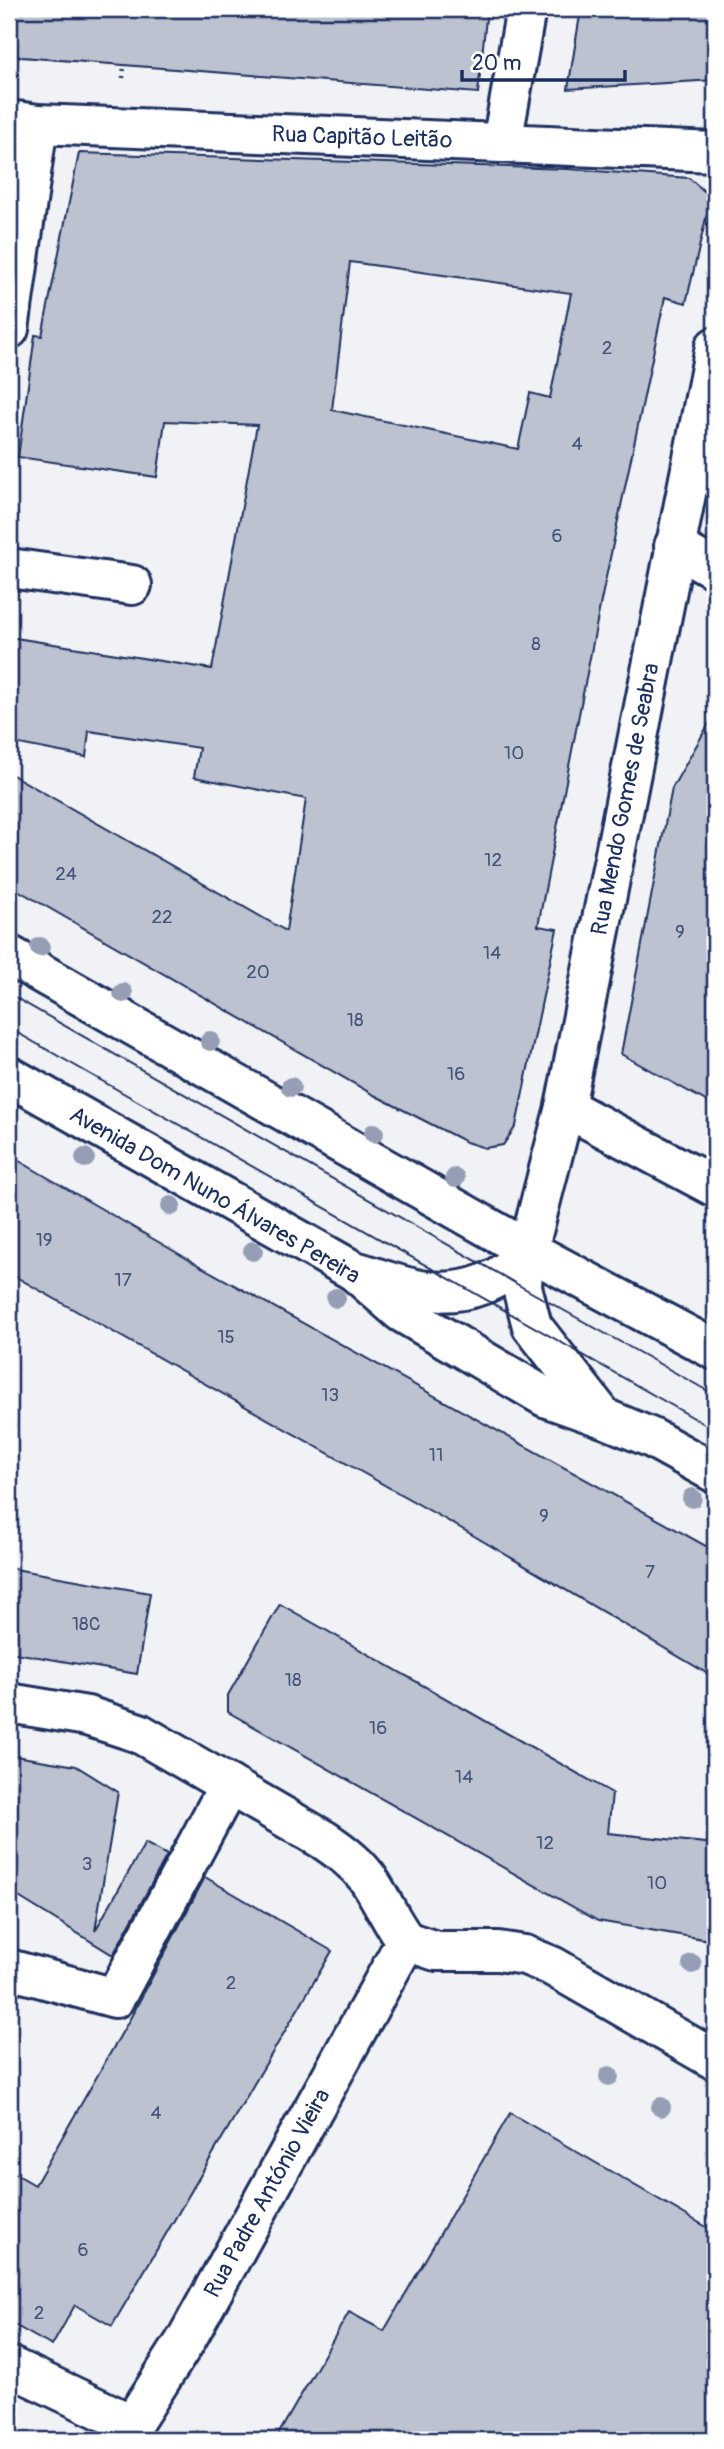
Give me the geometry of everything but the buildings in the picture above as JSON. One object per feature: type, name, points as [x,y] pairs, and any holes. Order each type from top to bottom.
[{"type":"street","points":[[502,143],[526,9]]},
{"type":"street","points":[[9,329],[24,122]]},
{"type":"street","name":"Rua Capitão Leitão","points":[[24,122],[715,152]]},
{"type":"street","name":"Rua Mendo Gomes de Seabra","points":[[604,1418],[532,1326],[522,1287],[527,1250],[565,1107],[715,347]]},
{"type":"street","points":[[674,546],[715,569]]},
{"type":"street","points":[[9,568],[132,585]]},
{"type":"street","points":[[9,955],[527,1250],[715,1350]]},
{"type":"street","name":"Avenida Dom Nuno Álvares Pereira","points":[[9,1076],[354,1271],[401,1312],[545,1397],[652,1438],[715,1473]]},
{"type":"street","points":[[565,1107],[715,1187]]},
{"type":"street","name":"Rua Mendo Gomes de Seabra","points":[[354,1271],[427,1291],[467,1289],[503,1276],[517,1265],[527,1250]]},
{"type":"street","points":[[9,1703],[112,1722],[139,1733],[229,1785],[347,1856],[366,1876],[394,1927],[406,1941],[436,1951],[498,1951],[525,1955],[552,1966],[715,2060]]},
{"type":"street","points":[[9,1969],[115,1998],[229,1785]]},
{"type":"street","name":"Rua Padre António Vieira","points":[[127,2432],[186,2340],[406,1941]]},
{"type":"street","points":[[9,2366],[127,2432]]},
{"type":"path","points":[[195,2432],[208,2440]]},
{"type":"shaded area","points":[[9,2418],[20,2423],[25,2440],[9,2440]]},
{"type":"tram line","points":[[9,994],[715,1395]]},
{"type":"tram line","points":[[9,1028],[715,1430]]}]
